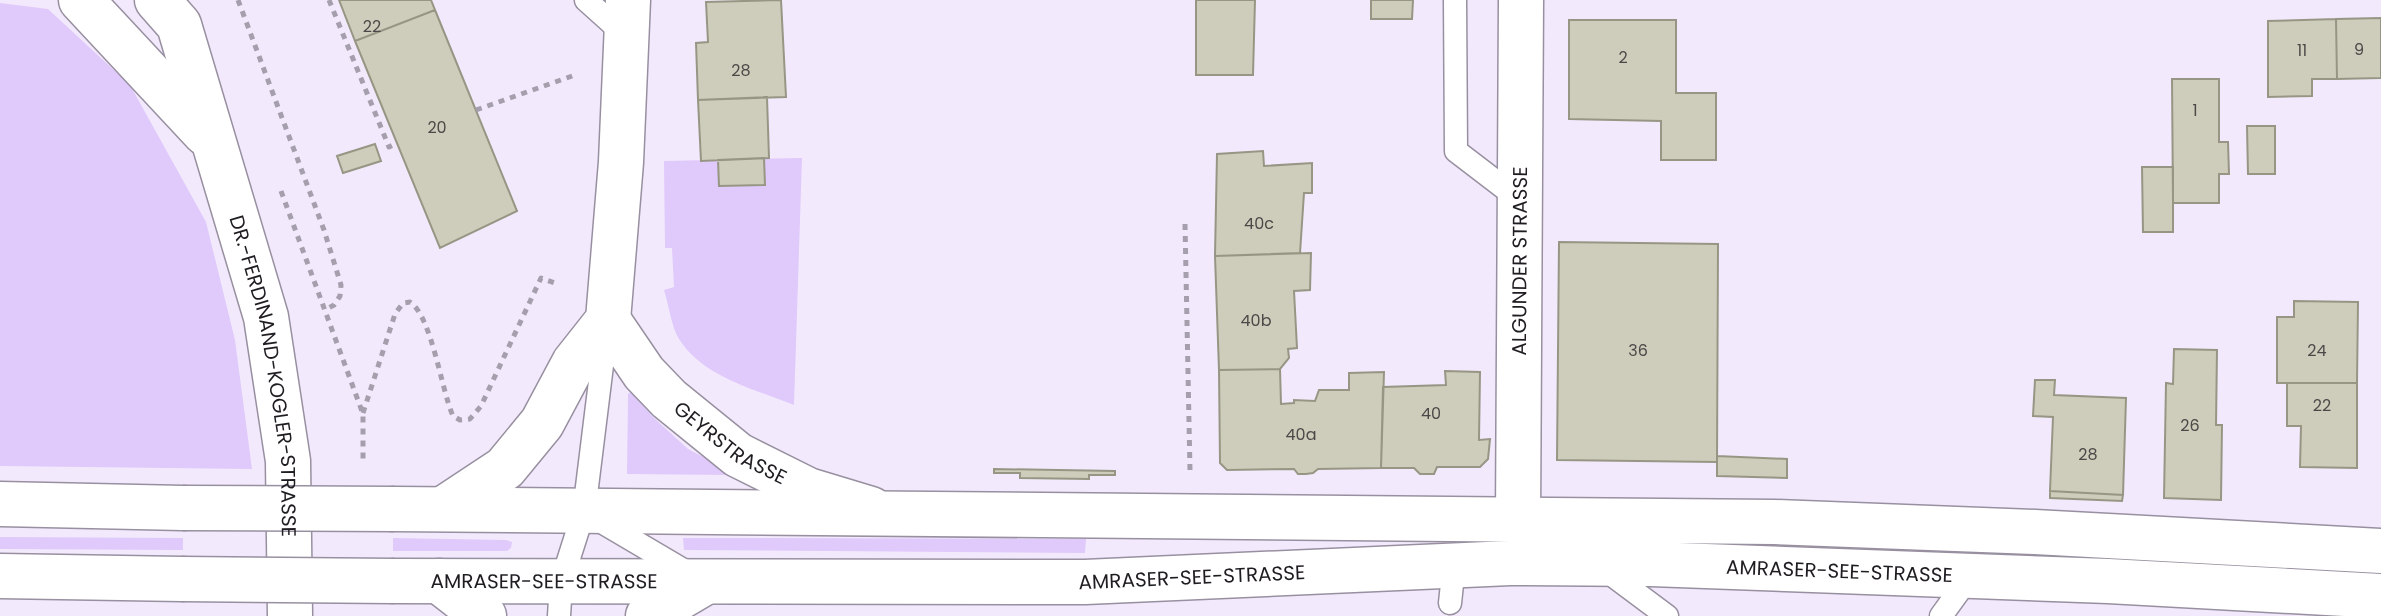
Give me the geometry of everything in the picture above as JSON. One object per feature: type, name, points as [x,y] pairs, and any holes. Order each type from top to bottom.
[{"type":"main road","name":"DR.-FERDINAND-KOGLER-STRASSE","points":[[81,0],[212,141]]},
{"type":"main road","name":"DR.-FERDINAND-KOGLER-STRASSE","points":[[157,0],[179,25],[266,317],[288,461],[290,616]]},
{"type":"main road","name":"ALGUNDER STRASSE","points":[[1518,521],[1521,0]]},
{"type":"main road","points":[[443,509],[505,468],[542,423],[574,363],[608,320],[621,162],[627,19]]},
{"type":"main road","name":"GEYRSTRASSE","points":[[608,320],[644,373],[661,391],[738,455],[808,490],[888,514]]},
{"type":"main road","points":[[0,504],[1775,522],[2019,531],[2381,551]]},
{"type":"main road","name":"AMRASER-SEE-STRASSE","points":[[0,576],[439,581],[560,599],[704,583],[1452,584],[1597,564],[2108,581],[2381,596]]},
{"type":"main road","points":[[439,581],[484,616]]},
{"type":"main road","points":[[648,616],[704,583]]},
{"type":"lane","points":[[586,0],[627,19]]},
{"type":"lane","points":[[1455,0],[1456,151],[1520,200]]},
{"type":"lane","points":[[560,599],[584,511],[608,320]]},
{"type":"lane","points":[[584,511],[704,583]]},
{"type":"lane","points":[[1597,564],[1667,616]]},
{"type":"lane","points":[[1941,616],[1970,576]]},
{"type":"path","points":[[238,0],[324,230],[341,285],[340,296],[334,305],[325,310]]},
{"type":"path","points":[[329,0],[389,147],[397,143]]},
{"type":"path","points":[[476,110],[575,75]]},
{"type":"path","points":[[1185,224],[1190,472]]},
{"type":"path","points":[[363,414],[395,314],[403,303],[410,302],[416,306],[426,324],[453,416],[460,420],[470,419],[481,406],[541,278],[558,284]]},
{"type":"shaded area","points":[[0,3],[48,9],[130,85],[206,222],[235,340],[252,469],[0,466]]},
{"type":"shaded area","points":[[802,158],[794,405],[715,372],[689,352],[679,339],[664,290],[674,287],[672,248],[665,248],[664,161]]},
{"type":"shaded area","points":[[631,392],[688,449],[730,471],[731,475],[627,474],[628,394]]},
{"type":"shaded area","points":[[0,537],[183,538],[183,550],[0,549]]},
{"type":"shaded area","points":[[393,538],[512,542],[507,551],[393,551]]},
{"type":"shaded area","points":[[683,538],[1086,539],[1085,553],[684,550]]},
{"type":"building","points":[[339,0],[431,0],[435,10],[355,41]]},
{"type":"building","points":[[781,0],[786,97],[698,100],[696,43],[708,42],[706,2]]},
{"type":"building","points":[[1196,0],[1255,0],[1253,75],[1196,75]]},
{"type":"building","points":[[1371,0],[1413,0],[1412,19],[1371,19]]},
{"type":"building","points":[[435,10],[517,211],[440,248],[355,41]]},
{"type":"building","points":[[2381,18],[2381,78],[2337,79],[2336,19]]},
{"type":"building","points":[[2336,19],[2337,79],[2312,79],[2312,96],[2268,97],[2268,21]]},
{"type":"building","points":[[1569,20],[1676,20],[1676,93],[1716,93],[1716,160],[1661,160],[1661,121],[1569,119]]},
{"type":"building","points":[[2172,79],[2219,79],[2219,142],[2228,142],[2229,174],[2219,174],[2219,203],[2173,203]]},
{"type":"building","points":[[767,97],[769,158],[701,161],[698,100]]},
{"type":"building","points":[[2247,126],[2275,126],[2275,174],[2248,174]]},
{"type":"building","points":[[375,144],[381,161],[343,173],[337,156]]},
{"type":"building","points":[[1263,151],[1264,166],[1312,163],[1312,193],[1304,193],[1300,253],[1215,256],[1217,154]]},
{"type":"building","points":[[764,158],[765,185],[719,186],[718,160]]},
{"type":"building","points":[[2142,167],[2173,167],[2173,232],[2143,232]]},
{"type":"building","points":[[1559,242],[1718,244],[1717,462],[1557,460]]},
{"type":"building","points":[[1311,253],[1310,290],[1294,291],[1297,348],[1288,349],[1289,358],[1280,369],[1219,370],[1215,256]]},
{"type":"building","points":[[2294,301],[2358,302],[2357,383],[2277,383],[2277,317],[2294,317]]},
{"type":"building","points":[[2174,349],[2217,350],[2216,425],[2222,425],[2221,500],[2164,498],[2166,383],[2173,384]]},
{"type":"building","points":[[1280,369],[1281,404],[1294,403],[1294,400],[1315,401],[1319,390],[1349,390],[1349,373],[1384,372],[1381,468],[1318,469],[1306,474],[1298,474],[1294,469],[1227,470],[1220,463],[1219,370]]},
{"type":"building","points":[[1445,371],[1480,372],[1479,440],[1490,439],[1488,459],[1480,467],[1437,467],[1434,474],[1420,474],[1414,468],[1381,468],[1383,387],[1446,385]]},
{"type":"building","points":[[2035,380],[2055,380],[2054,395],[2126,398],[2123,495],[2050,491],[2053,417],[2033,416]]},
{"type":"building","points":[[2287,383],[2357,383],[2357,468],[2300,467],[2301,426],[2287,426]]},
{"type":"building","points":[[1717,456],[1787,459],[1787,478],[1717,476]]},
{"type":"building","points":[[994,469],[1115,471],[1115,475],[1089,475],[1089,479],[1020,478],[1020,473],[994,473]]},
{"type":"building","points":[[2050,491],[2123,495],[2122,501],[2050,498]]}]
